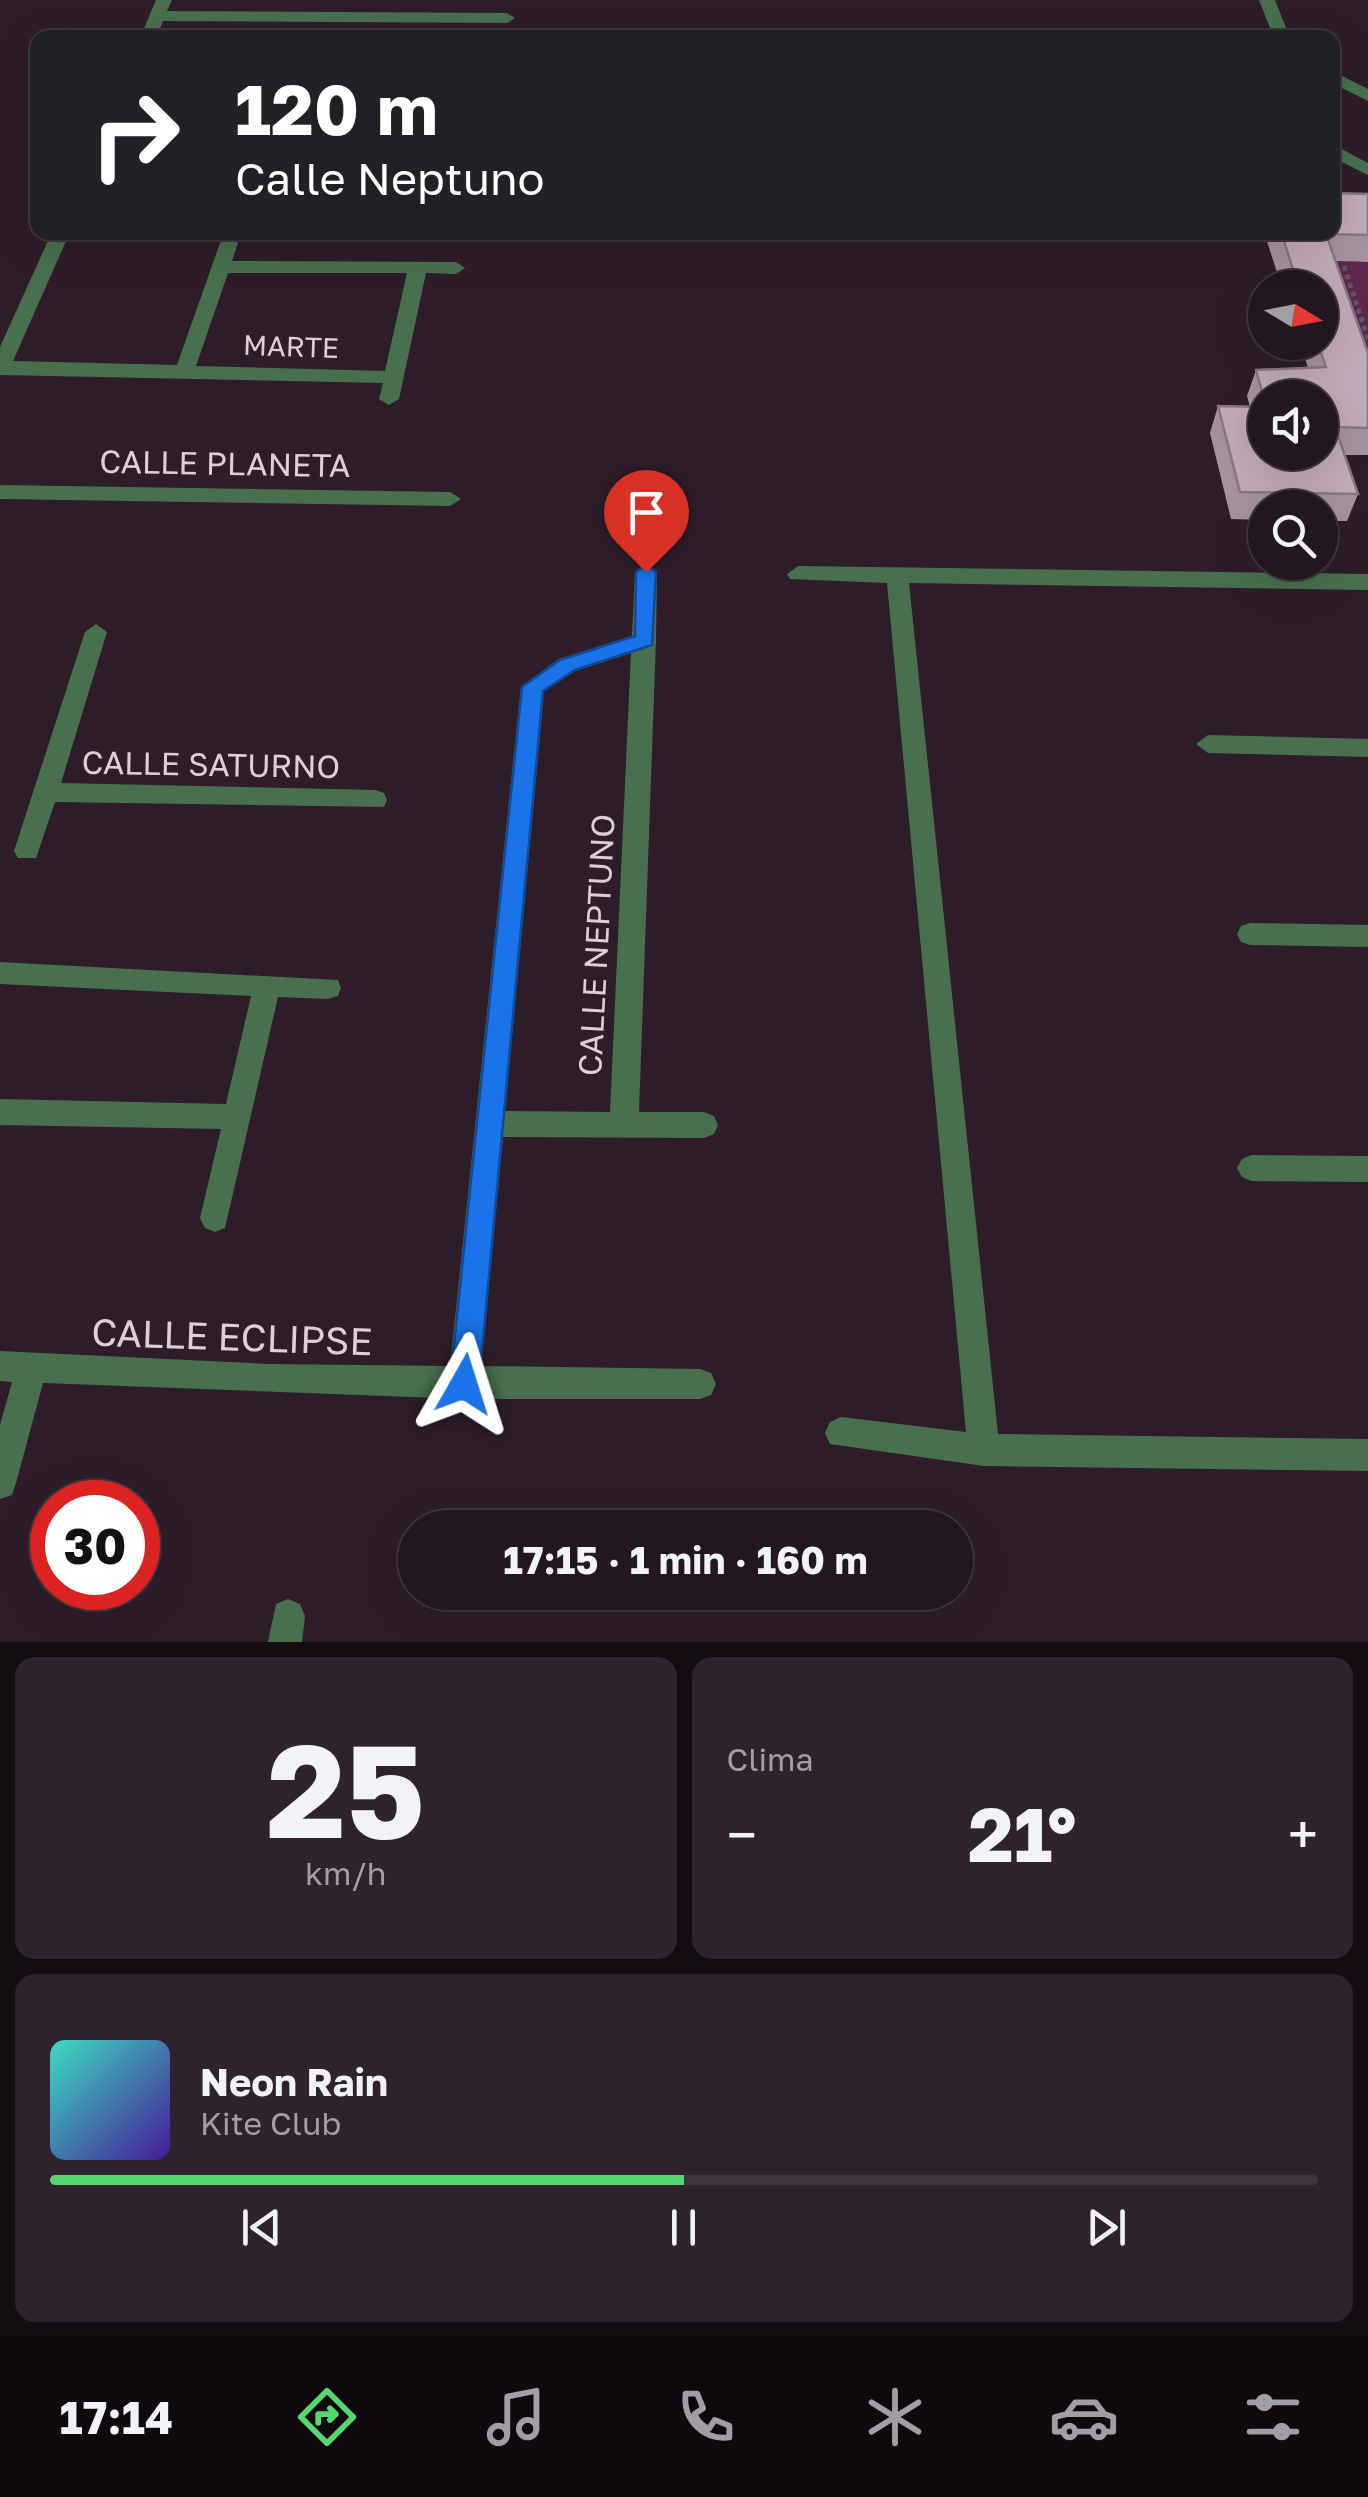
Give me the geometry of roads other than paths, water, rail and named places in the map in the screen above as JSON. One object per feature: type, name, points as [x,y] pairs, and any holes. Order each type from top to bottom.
[{"type":"street","points":[[1268,0],[1279,30]]},
{"type":"street","points":[[161,8],[507,18]]},
{"type":"street","points":[[1340,80],[1368,96]]},
{"type":"street","points":[[1340,154],[1368,170]]},
{"type":"street","points":[[0,368],[57,240]]},
{"type":"street","name":"MARTE","points":[[185,370],[228,243]]},
{"type":"street","points":[[222,267],[456,268]]},
{"type":"street","points":[[389,399],[418,268]]},
{"type":"street","name":"MARTE","points":[[0,368],[395,377]]},
{"type":"street","name":"CALLE PLANETA","points":[[0,492],[450,498]]},
{"type":"street","name":"CALLE NEPTUNO","points":[[492,1124],[624,1122],[646,572]]},
{"type":"street","points":[[798,574],[1368,582]]},
{"type":"street","points":[[897,576],[984,1450]]},
{"type":"street","name":"CALLE SATURNO","points":[[27,852],[96,632]]},
{"type":"street","points":[[464,1384],[532,687],[568,665],[645,640]]},
{"type":"street","points":[[1208,744],[1368,748]]},
{"type":"street","name":"CALLE SATURNO","points":[[46,792],[374,800]]},
{"type":"street","points":[[1250,934],[1368,936]]},
{"type":"street","points":[[0,973],[328,988]]},
{"type":"street","points":[[215,1218],[267,985]]},
{"type":"street","points":[[0,1112],[235,1130]]},
{"type":"street","points":[[624,1122],[704,1125]]},
{"type":"street","points":[[1252,1168],[1368,1170]]},
{"type":"street","points":[[0,1483],[16,1367]]},
{"type":"street","name":"CALLE ECLIPSE","points":[[16,1367],[464,1384],[700,1384]]},
{"type":"street","points":[[841,1432],[984,1450],[1368,1456]]}]
